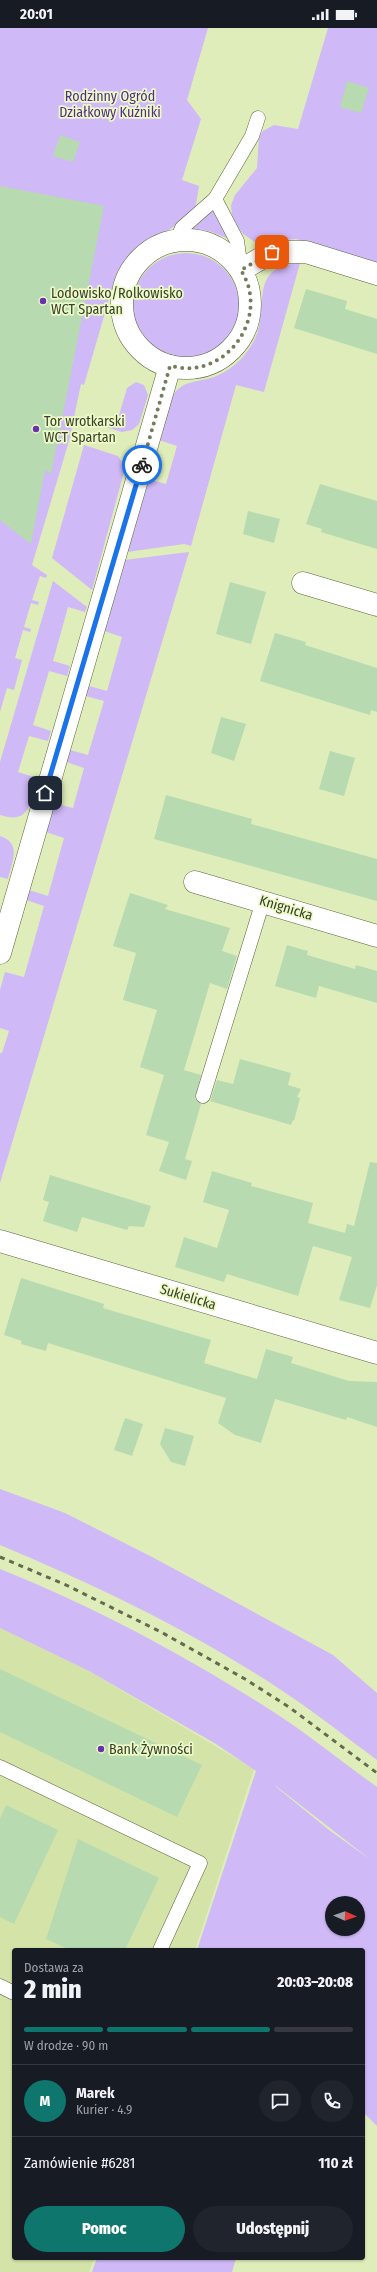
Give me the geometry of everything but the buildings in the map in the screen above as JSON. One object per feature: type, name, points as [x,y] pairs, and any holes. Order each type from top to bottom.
[{"type":"street","points":[[177,240],[196,240],[214,245],[229,255],[241,270],[249,290],[250,312],[244,333],[231,350],[213,363],[192,368],[170,366],[152,358],[137,345],[127,329],[122,309],[124,290],[131,271],[143,256],[159,245],[177,240]]},
{"type":"street","points":[[241,270],[272,252],[306,252],[377,274]]},
{"type":"street","points":[[0,953],[170,366]]},
{"type":"street","points":[[303,583],[377,605]]},
{"type":"street","name":"Knignicka","points":[[195,882],[377,936]]},
{"type":"street","name":"Sukielicka","points":[[0,1242],[377,1353]]},
{"type":"lane","points":[[177,240],[182,228],[215,199],[252,136],[258,118]]},
{"type":"lane","points":[[215,199],[237,241],[241,270]]},
{"type":"lane","points":[[203,1096],[263,901]]},
{"type":"lane","points":[[0,1767],[200,1863],[161,1948]]},
{"type":"lane","points":[[0,1986],[12,1992]]},
{"type":"shaded area","points":[[0,1628],[89,1671],[254,1769],[196,1948],[12,1948],[12,2260],[93,2260],[89,2272],[0,2272]]},
{"type":"green space","name":"Rodzinny Ogród Działkowy Kuźniki","points":[[0,28],[208,28],[187,100],[201,119],[182,180],[199,186],[195,210],[171,229],[132,252],[126,258],[116,275],[84,385],[81,384],[69,441],[32,565],[47,575],[46,578],[40,576],[32,600],[39,602],[38,605],[31,603],[24,627],[31,629],[30,632],[23,630],[15,658],[22,660],[14,690],[7,688],[0,712]]},
{"type":"green space","points":[[328,28],[377,28],[377,263],[296,239],[255,242],[243,234],[232,215],[231,205],[235,195],[257,168],[259,137],[263,131],[274,125],[298,129]]},
{"type":"green space","points":[[211,210],[216,211],[229,239],[209,231],[191,229]]},
{"type":"green space","points":[[186,253],[206,257],[223,269],[235,286],[239,306],[235,326],[223,343],[206,355],[186,359],[166,355],[149,343],[137,326],[133,306],[137,286],[149,269],[166,257]]},
{"type":"green space","points":[[300,263],[264,392],[236,385],[191,546],[184,544],[127,552],[148,479],[166,484],[177,446],[159,440],[171,399],[182,386],[220,375],[244,356],[257,333],[266,282],[272,273],[282,266]]},
{"type":"green space","points":[[136,382],[144,385],[148,395],[139,424],[132,430],[122,432],[89,422],[91,415],[117,422],[127,388]]},
{"type":"green space","points":[[84,445],[118,456],[125,468],[92,590],[52,558]]},
{"type":"green space","points":[[189,552],[0,1183],[0,1053],[2,1053],[9,1031],[0,1028],[0,990],[5,972],[24,977],[44,906],[26,900],[29,890],[48,896],[64,838],[46,832],[54,803],[73,808],[84,768],[66,762],[70,750],[88,755],[104,701],[86,696],[89,686],[107,691],[122,637],[104,631],[124,560]]},
{"type":"green space","points":[[53,581],[87,607],[85,612],[68,607],[53,661],[70,666],[67,676],[49,671],[33,725],[51,731],[48,741],[29,736],[18,772],[37,778],[28,809],[18,817],[0,815],[0,762]]},
{"type":"green space","points":[[0,836],[7,839],[13,848],[14,854],[8,879],[0,877]]},
{"type":"green space","points":[[0,1489],[65,1513],[154,1558],[333,1655],[377,1693],[377,1760],[296,1700],[251,1670],[181,1630],[110,1594],[0,1545]]},
{"type":"green space","points":[[0,1569],[70,1599],[105,1616],[207,1671],[285,1720],[377,1787],[377,2126],[365,2114],[365,1948],[198,1948],[256,1771],[216,1744],[89,1671],[0,1628]],"holes":[[[275,1786],[276,1786],[371,1860],[329,1830]]]},
{"type":"green space","points":[[96,2260],[235,2260],[232,2272],[92,2272]]},
{"type":"railway","points":[[0,1557],[66,1585],[161,1632],[245,1679],[289,1707],[377,1773]]},
{"type":"way so far","points":[[142,465],[170,366],[192,368],[213,363],[231,350],[244,333],[250,312],[249,290],[241,270],[272,252]]},
{"type":"place","name":"Lodowisko/Rolkowisko WCT Spartan","points":[[43,301]]},
{"type":"place","name":"Tor wrotkarski WCT Spartan","points":[[36,429]]},
{"type":"place","name":"Bank Żywności","points":[[101,1749]]},
{"type":"route","points":[[45,793],[142,465]]}]
